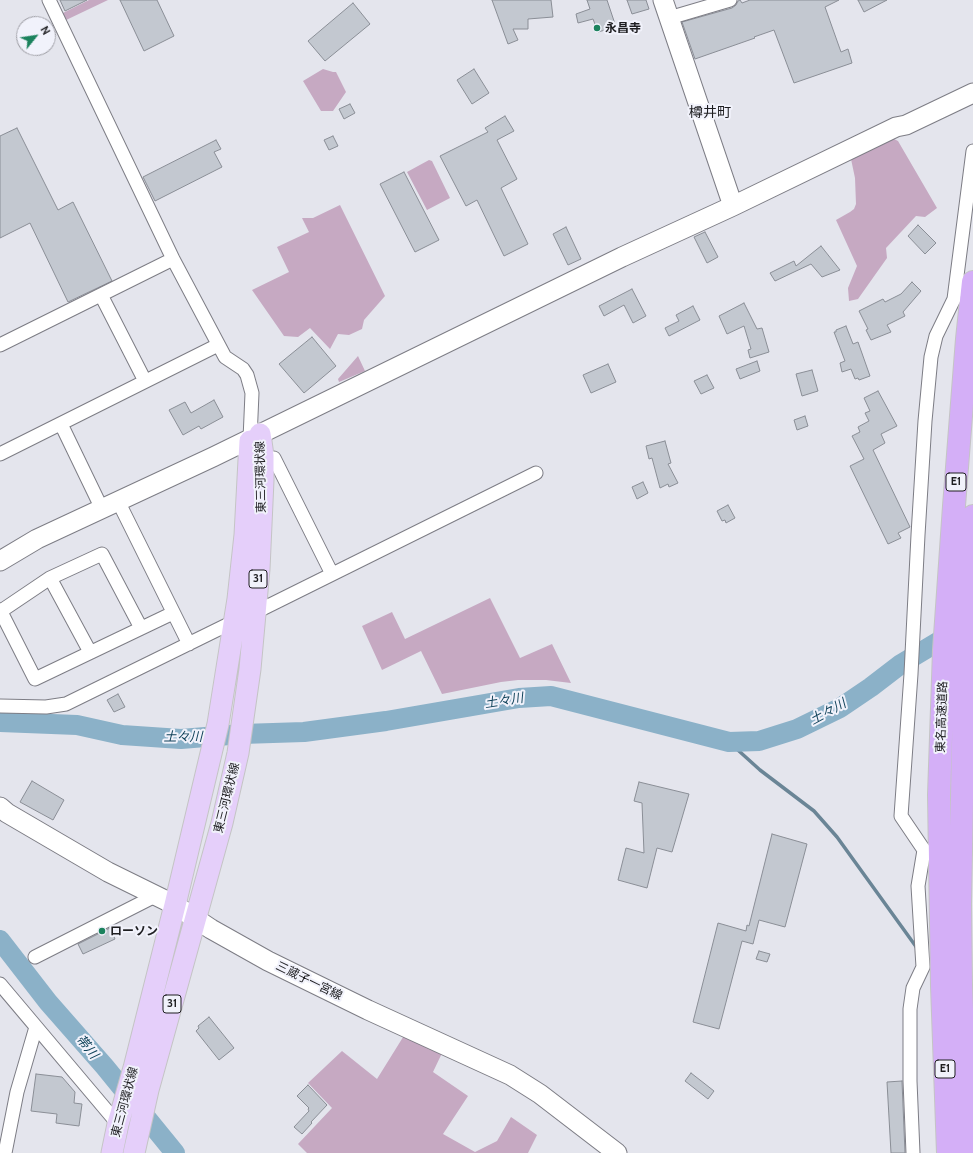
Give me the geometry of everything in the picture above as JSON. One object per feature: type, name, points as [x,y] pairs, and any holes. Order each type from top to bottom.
[{"type":"highway","name":"東名高速道路","points":[[950,843],[939,795],[944,650],[967,338],[973,282]]},
{"type":"highway","name":"東名高速道路","points":[[948,1153],[952,986],[950,843],[973,516]]},
{"type":"highway","name":"東名高速道路","points":[[952,986],[968,1153]]},
{"type":"main road","name":"東三河環状線","points":[[137,1151],[148,1090],[222,823],[238,753],[250,669],[256,612],[263,480],[262,456],[255,437]]},
{"type":"main road","name":"東三河環状線","points":[[112,1153],[118,1124],[134,1068],[213,750],[235,621],[255,437]]},
{"type":"street","points":[[49,0],[173,259],[226,357],[243,369],[250,381],[255,437]]},
{"type":"street","points":[[663,0],[733,206]]},
{"type":"street","points":[[669,18],[730,0]]},
{"type":"street","points":[[0,561],[37,539],[255,437],[614,260],[733,206],[896,127],[906,125],[973,93]]},
{"type":"street","points":[[913,1153],[910,1081],[910,1009],[913,988],[923,967],[918,886],[924,850],[902,816],[925,421],[931,357],[936,336],[954,299],[973,151]]},
{"type":"street","points":[[0,345],[173,259]]},
{"type":"street","points":[[101,295],[145,381]]},
{"type":"street","points":[[0,454],[218,344]]},
{"type":"street","points":[[61,424],[173,613],[189,644]]},
{"type":"street","points":[[274,458],[332,574]]},
{"type":"street","points":[[256,612],[536,473]]},
{"type":"street","points":[[141,628],[102,554],[50,578],[0,610],[35,679],[173,613]]},
{"type":"street","points":[[50,578],[90,652]]},
{"type":"street","points":[[0,706],[46,707],[66,704],[235,621]]},
{"type":"street","name":"三蔵子一宮線","points":[[0,807],[7,813],[108,872],[175,905],[268,961],[368,1010],[510,1075],[540,1094],[617,1153]]},
{"type":"street","points":[[35,958],[156,895]]},
{"type":"street","points":[[0,984],[118,1124]]},
{"type":"street","points":[[4,1145],[17,1092],[36,1027]]},
{"type":"shaded area","points":[[89,0],[108,0],[64,21],[61,14]]},
{"type":"shaded area","points":[[323,69],[336,72],[346,92],[333,111],[321,111],[303,81]]},
{"type":"shaded area","points":[[892,138],[898,141],[937,208],[925,217],[916,216],[886,248],[887,258],[858,299],[849,301],[848,288],[857,266],[836,220],[854,209],[856,204],[855,178],[851,159]]},
{"type":"shaded area","points":[[429,160],[432,161],[450,198],[427,210],[407,172]]},
{"type":"shaded area","points":[[340,205],[385,296],[364,320],[362,329],[349,335],[338,334],[330,349],[310,328],[298,337],[284,336],[252,290],[289,272],[277,247],[309,232],[302,218],[313,218]]},
{"type":"shaded area","points":[[358,356],[365,371],[339,382],[338,379]]},
{"type":"shaded area","points":[[490,598],[520,658],[552,644],[571,683],[546,680],[518,680],[442,694],[421,651],[382,670],[362,626],[392,612],[405,639]]},
{"type":"shaded area","points":[[405,1034],[443,1051],[433,1072],[468,1096],[443,1134],[475,1152],[497,1141],[511,1117],[537,1135],[528,1153],[307,1153],[298,1144],[332,1108],[308,1083],[342,1051],[377,1079]]},
{"type":"building","points":[[60,0],[87,0],[65,11]]},
{"type":"building","points":[[120,0],[157,0],[174,36],[144,51]]},
{"type":"building","points":[[492,0],[551,0],[553,17],[528,19],[528,29],[513,29],[518,40],[508,44]]},
{"type":"building","points":[[587,0],[607,0],[616,27],[598,32],[593,19],[578,23],[576,14],[590,9]]},
{"type":"building","points":[[627,0],[646,0],[649,9],[632,14]]},
{"type":"building","points":[[740,0],[742,3],[750,0],[839,0],[825,7],[841,52],[848,49],[852,63],[794,83],[774,30],[695,59],[682,22],[732,8]]},
{"type":"building","points":[[858,0],[887,0],[864,12]]},
{"type":"building","points":[[353,3],[370,24],[325,61],[308,41]]},
{"type":"building","points":[[474,69],[489,93],[472,104],[457,80]]},
{"type":"building","points":[[350,104],[355,113],[344,119],[339,109]]},
{"type":"building","points":[[505,116],[514,131],[497,140],[517,179],[501,188],[528,244],[504,256],[477,200],[466,206],[440,156],[488,132],[485,128]]},
{"type":"building","points":[[17,128],[58,210],[73,202],[112,281],[68,302],[30,223],[0,238],[0,136]]},
{"type":"building","points":[[333,136],[338,146],[329,150],[324,140]]},
{"type":"building","points":[[216,140],[221,149],[214,152],[222,167],[155,201],[143,177]]},
{"type":"building","points":[[404,172],[439,240],[415,252],[380,184]]},
{"type":"building","points":[[918,225],[936,243],[925,254],[908,236]]},
{"type":"building","points":[[566,227],[581,259],[568,265],[553,234]]},
{"type":"building","points":[[705,232],[718,257],[707,263],[694,237]]},
{"type":"building","points":[[821,246],[840,270],[822,277],[811,264],[775,281],[770,273],[794,261],[796,266]]},
{"type":"building","points":[[912,282],[921,291],[903,312],[905,316],[887,325],[891,332],[871,340],[866,330],[868,329],[859,311],[883,299],[885,302],[901,294]]},
{"type":"building","points":[[632,289],[646,316],[633,323],[624,305],[604,316],[599,306]]},
{"type":"building","points":[[744,303],[757,329],[762,328],[769,352],[750,358],[748,350],[751,349],[744,326],[727,334],[719,316]]},
{"type":"building","points":[[693,306],[700,320],[669,336],[665,328],[679,321],[676,315]]},
{"type":"building","points":[[846,326],[853,344],[858,342],[870,376],[859,380],[858,378],[855,379],[851,369],[842,372],[840,363],[845,361],[834,332]]},
{"type":"building","points":[[312,337],[336,366],[304,393],[279,364]]},
{"type":"building","points":[[757,361],[760,371],[740,379],[736,369]]},
{"type":"building","points":[[608,364],[616,382],[591,393],[583,375]]},
{"type":"building","points":[[812,370],[818,391],[802,396],[796,374]]},
{"type":"building","points":[[707,375],[714,388],[701,394],[694,381]]},
{"type":"building","points":[[878,391],[897,426],[881,434],[885,443],[873,450],[910,527],[898,533],[901,538],[888,544],[850,466],[864,459],[852,436],[860,432],[858,427],[869,421],[865,413],[870,411],[864,398]]},
{"type":"building","points":[[214,400],[223,417],[201,429],[199,426],[183,435],[169,410],[185,402],[191,413]]},
{"type":"building","points":[[805,416],[808,426],[797,430],[794,420]]},
{"type":"building","points":[[665,441],[671,463],[668,464],[678,483],[669,487],[668,484],[660,488],[652,458],[649,459],[646,446]]},
{"type":"building","points":[[643,482],[648,493],[637,499],[632,487]]},
{"type":"building","points":[[728,505],[735,518],[726,523],[725,520],[722,521],[717,511]]},
{"type":"building","points":[[118,694],[125,707],[114,712],[107,700]]},
{"type":"building","points":[[32,781],[64,800],[53,820],[20,802]]},
{"type":"building","points":[[639,782],[689,794],[672,852],[657,848],[647,888],[618,880],[626,848],[644,853],[642,803],[634,801]]},
{"type":"building","points":[[772,834],[807,844],[785,927],[759,920],[753,944],[742,941],[719,1029],[693,1022],[718,923],[746,931],[747,925],[749,926]]},
{"type":"building","name":"ローソン","points":[[110,928],[115,939],[83,954],[78,944]]},
{"type":"building","points":[[759,951],[770,954],[767,962],[756,959]]},
{"type":"building","points":[[209,1017],[234,1048],[219,1060],[196,1031],[199,1028],[198,1026]]},
{"type":"building","points":[[691,1073],[714,1091],[708,1099],[685,1081]]},
{"type":"building","points":[[36,1074],[62,1077],[75,1092],[74,1103],[82,1104],[79,1126],[56,1123],[57,1114],[31,1111]]},
{"type":"building","points":[[902,1081],[905,1153],[891,1153],[887,1082]]},
{"type":"building","points":[[308,1085],[327,1105],[302,1134],[294,1127],[309,1111],[309,1108],[297,1096]]},
{"type":"waterway","name":"土々川","points":[[0,722],[77,725],[122,735],[181,739],[242,734],[304,732],[386,721],[519,698],[551,696],[729,742],[759,741],[797,729],[840,708],[901,664],[956,631]]},
{"type":"waterway","points":[[729,742],[760,770],[814,811],[837,837],[917,948]]},
{"type":"waterway","name":"帯川","points":[[0,940],[48,1002],[105,1067],[175,1153]]},
{"type":"place","name":"永昌寺","points":[[597,28]]},
{"type":"place","name":"ローソン","points":[[102,931]]},
{"type":"district","name":"樽井町","points":[[710,113]]}]
